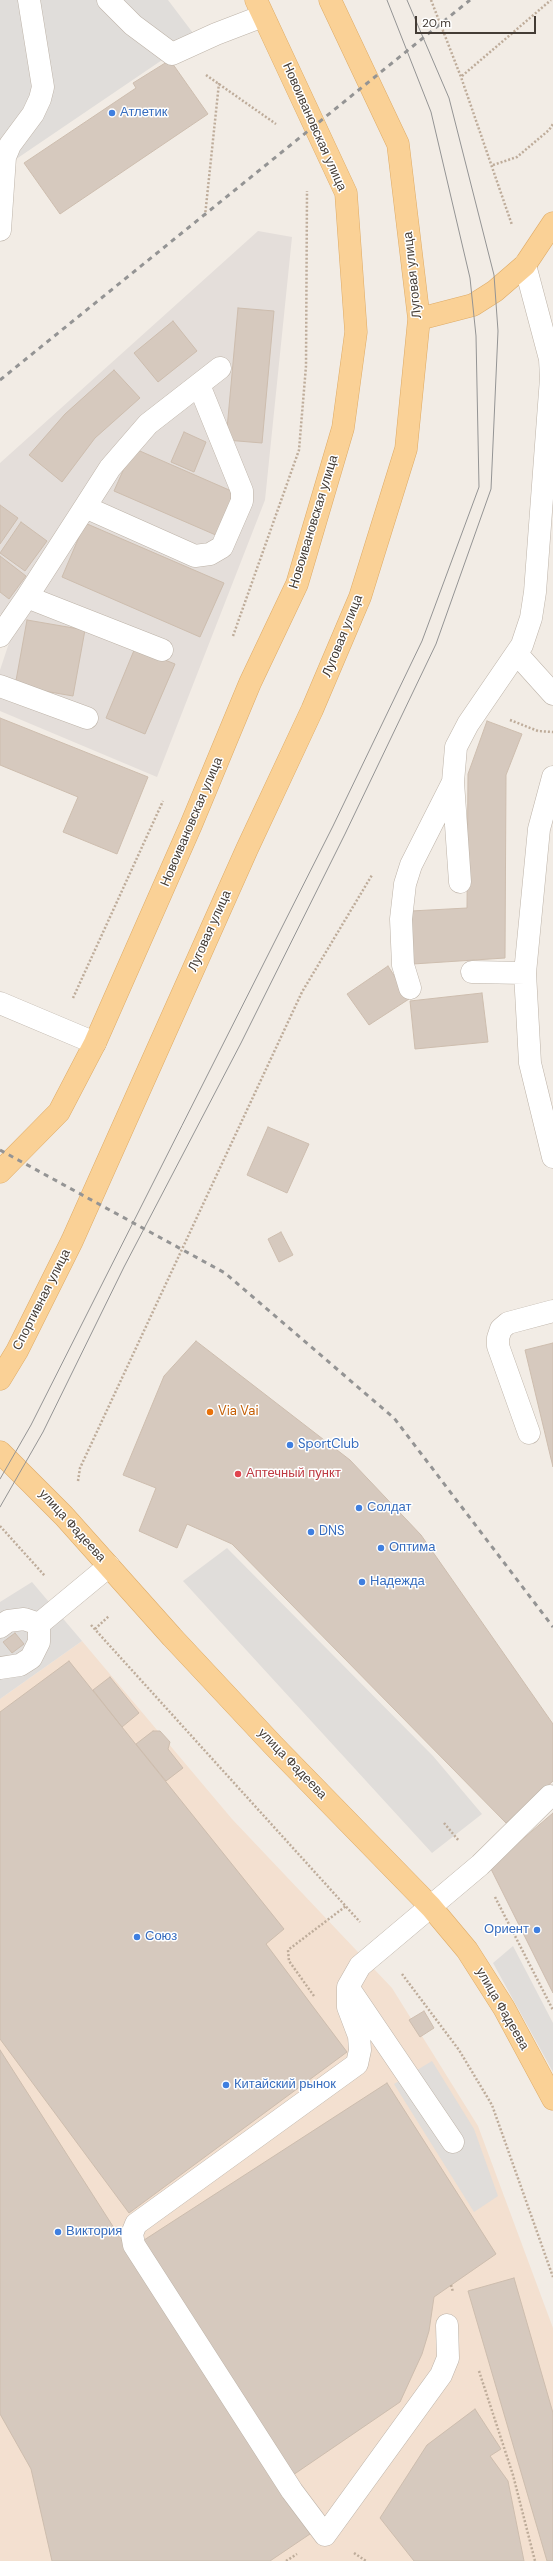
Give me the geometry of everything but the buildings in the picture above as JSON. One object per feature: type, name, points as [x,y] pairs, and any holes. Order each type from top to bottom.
[{"type":"main road","name":"Луговая улица","points":[[72,1241],[247,849],[312,710],[360,598],[406,449],[419,319],[398,144],[330,0]]},
{"type":"main road","name":"Новоивановская улица","points":[[0,1172],[60,1112],[95,1043],[191,825],[250,683],[297,584],[343,428],[356,332],[346,194],[260,8]]},
{"type":"main road","points":[[419,319],[473,305],[495,291],[525,266],[553,223]]},
{"type":"main road","name":"Спортивная улица","points":[[0,1379],[17,1351],[72,1241]]},
{"type":"main road","name":"улица Фадеева","points":[[0,1452],[21,1471],[273,1745],[431,1907],[467,1950],[504,2008],[553,2099]]},
{"type":"lane","points":[[0,230],[5,157],[10,145],[33,114],[40,99],[43,87],[28,0]]},
{"type":"lane","points":[[108,0],[133,25],[172,54],[204,39],[260,8]]},
{"type":"lane","points":[[460,882],[453,782],[456,747],[479,709],[518,654],[531,618],[535,592],[552,378],[547,323],[525,266]]},
{"type":"lane","points":[[0,636],[27,597],[110,468],[148,424],[220,368]]},
{"type":"lane","points":[[85,507],[195,556],[210,554],[222,548],[242,501],[242,491],[199,384]]},
{"type":"lane","points":[[27,597],[162,650]]},
{"type":"lane","points":[[518,654],[553,694]]},
{"type":"lane","points":[[0,686],[87,718]]},
{"type":"lane","points":[[553,777],[539,829],[525,973],[530,1062],[553,1157]]},
{"type":"lane","points":[[410,988],[403,965],[401,919],[405,884],[411,865],[453,782]]},
{"type":"lane","points":[[472,972],[525,973]]},
{"type":"lane","points":[[0,1003],[95,1043]]},
{"type":"lane","points":[[528,1433],[498,1346],[498,1338],[501,1329],[508,1324],[553,1311]]},
{"type":"lane","points":[[39,1624],[109,1566]]},
{"type":"lane","points":[[0,1627],[8,1621],[24,1619],[39,1624]]},
{"type":"lane","points":[[0,1668],[20,1665],[31,1658],[39,1642],[39,1624]]},
{"type":"lane","points":[[447,2325],[448,2358],[441,2375],[325,2535],[292,2491],[134,2245],[132,2234],[136,2224],[357,2064],[360,2050],[359,2036],[348,2008],[348,1987],[360,1966],[381,1946],[431,1907],[480,1865],[550,1796]]},
{"type":"lane","points":[[348,1987],[453,2142]]},
{"type":"path","points":[[431,0],[462,77],[493,165],[525,266]]},
{"type":"path","points":[[462,77],[551,0]]},
{"type":"path","points":[[172,54],[219,83],[275,123]]},
{"type":"path","points":[[205,216],[219,83]]},
{"type":"path","points":[[493,165],[517,157],[549,130],[553,124]]},
{"type":"path","points":[[231,644],[299,450],[306,366],[308,197]]},
{"type":"path","points":[[479,709],[538,731],[553,732]]},
{"type":"path","points":[[59,1028],[164,799]]},
{"type":"path","points":[[80,1486],[77,1479],[80,1468],[302,992],[375,871]]},
{"type":"path","points":[[0,1526],[346,1906],[381,1946],[459,2050],[492,2105],[553,2277]]},
{"type":"path","points":[[95,1629],[133,1594]]},
{"type":"path","points":[[480,1865],[553,2010]]},
{"type":"path","points":[[319,1926],[346,1906]]},
{"type":"path","points":[[451,2285],[453,2293]]},
{"type":"path","points":[[478,2368],[513,2475],[535,2561]]},
{"type":"shaded area","points":[[0,0],[168,0],[196,37],[0,170]]},
{"type":"shaded area","points":[[258,231],[292,237],[265,500],[157,777],[0,711],[0,670],[15,625],[0,614],[0,463]]},
{"type":"shaded area","points":[[227,1548],[433,1756],[482,1814],[432,1853],[183,1581]]},
{"type":"shaded area","points":[[32,1582],[82,1641],[0,1699],[0,1602]]},
{"type":"shaded area","name":"Китайский рынок","points":[[82,1641],[232,1819],[392,1988],[478,2126],[553,2328],[553,2561],[0,2561],[0,1699]]},
{"type":"shaded area","points":[[513,1946],[553,2023],[553,2072],[493,1963]]},
{"type":"shaded area","points":[[432,2061],[474,2129],[498,2196],[474,2212],[394,2084]]},
{"type":"tram line","points":[[0,1479],[31,1425],[333,826],[422,641],[479,487],[476,336],[470,278],[431,112],[387,0]]},
{"type":"tram line","points":[[0,1507],[43,1432],[124,1267],[241,1043],[345,834],[436,644],[491,489],[498,331],[494,275],[449,98],[407,0]]},
{"type":"railway","points":[[0,380],[470,0]]},
{"type":"railway","points":[[0,1150],[225,1273],[394,1418],[553,1627]]},
{"type":"place","name":"Атлетик","points":[[112,113]]},
{"type":"place","name":"Via Vai","points":[[210,1412]]},
{"type":"place","name":"SportClub","points":[[290,1445]]},
{"type":"place","name":"Аптечный пункт","points":[[238,1474]]},
{"type":"place","name":"Солдат","points":[[359,1508]]},
{"type":"place","name":"DNS","points":[[311,1532]]},
{"type":"place","name":"Оптима","points":[[381,1548]]},
{"type":"place","name":"Надежда","points":[[362,1582]]},
{"type":"place","name":"Ориент","points":[[537,1930]]},
{"type":"place","name":"Союз","points":[[137,1937]]},
{"type":"place","name":"Китайский рынок","points":[[226,2085]]},
{"type":"place","name":"Виктория","points":[[58,2232]]}]
